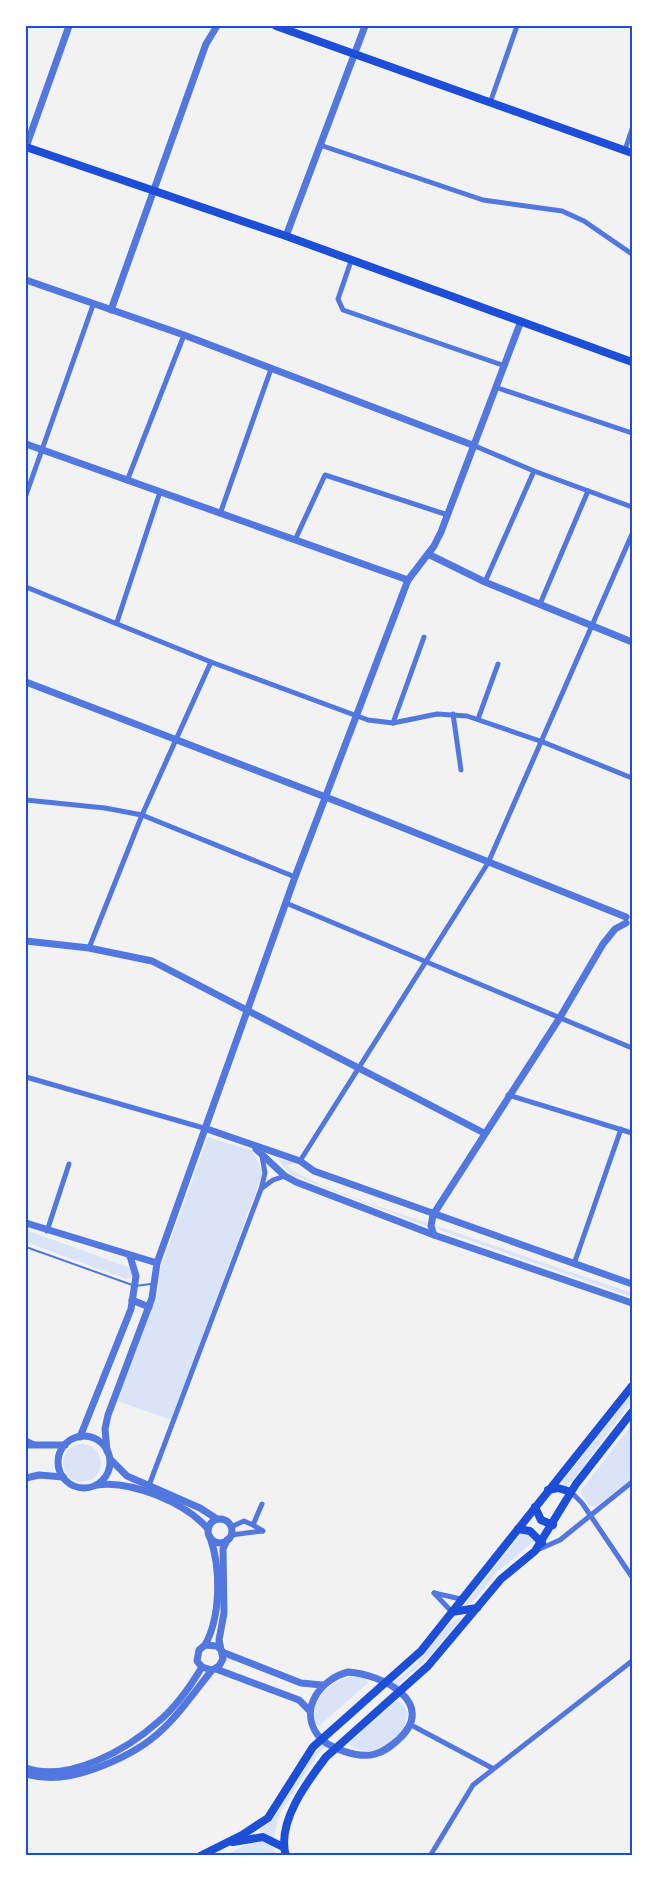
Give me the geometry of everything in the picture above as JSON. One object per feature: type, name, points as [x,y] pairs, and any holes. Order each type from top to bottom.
[{"type":"main road","points":[[276,26],[629,151]]},
{"type":"main road","points":[[26,147],[286,236],[633,362]]},
{"type":"main road","points":[[199,1855],[226,1843],[268,1818],[321,1739],[421,1651],[633,1386]]},
{"type":"main road","points":[[226,1843],[263,1837],[284,1851],[287,1822],[315,1771],[336,1748],[442,1652],[501,1579],[535,1551],[554,1525],[571,1492],[633,1412]]},
{"type":"main road","points":[[548,1490],[558,1488],[571,1492]]},
{"type":"main road","points":[[535,1507],[541,1520],[554,1525]]},
{"type":"main road","points":[[518,1529],[530,1531],[542,1543]]},
{"type":"main road","points":[[452,1612],[477,1608]]},
{"type":"street","points":[[26,147],[69,26]]},
{"type":"street","points":[[111,310],[206,44],[217,26]]},
{"type":"street","points":[[286,236],[365,26]]},
{"type":"street","points":[[490,103],[517,26]]},
{"type":"street","points":[[629,151],[633,129]]},
{"type":"street","points":[[320,145],[483,200],[562,211],[584,221],[633,254]]},
{"type":"street","points":[[351,261],[338,298],[343,310],[505,366]]},
{"type":"street","points":[[26,280],[184,335],[633,507]]},
{"type":"street","points":[[26,495],[93,305]]},
{"type":"street","points":[[97,1485],[107,1473],[108,1455],[105,1429],[108,1415],[149,1307],[156,1281],[157,1263],[207,1129],[295,877],[408,580],[428,555],[448,514],[498,388],[521,321]]},
{"type":"street","points":[[127,481],[184,335]]},
{"type":"street","points":[[220,514],[271,369]]},
{"type":"street","points":[[498,388],[633,433]]},
{"type":"street","points":[[26,444],[408,580]]},
{"type":"street","points":[[485,582],[534,471]]},
{"type":"street","points":[[295,540],[325,475],[448,514]]},
{"type":"street","points":[[540,604],[588,491]]},
{"type":"street","points":[[117,622],[160,492]]},
{"type":"street","points":[[300,1161],[488,863],[633,534]]},
{"type":"street","points":[[428,555],[485,582],[633,642]]},
{"type":"street","points":[[26,587],[211,662],[355,716],[377,722],[393,723],[437,714],[453,714],[543,742],[633,778]]},
{"type":"street","points":[[393,723],[424,637]]},
{"type":"street","points":[[89,948],[142,815],[178,740],[211,662]]},
{"type":"street","points":[[478,720],[498,664]]},
{"type":"street","points":[[26,682],[325,797],[629,920]]},
{"type":"street","points":[[453,714],[461,770]]},
{"type":"street","points":[[26,800],[105,808],[142,815],[295,877]]},
{"type":"street","points":[[286,903],[424,963],[633,1048]]},
{"type":"street","points":[[434,1235],[431,1226],[434,1215],[484,1133],[559,1019],[603,944],[615,929],[629,920]]},
{"type":"street","points":[[26,941],[89,948],[152,961],[358,1070],[484,1133]]},
{"type":"street","points":[[26,1077],[207,1129],[255,1148],[300,1161],[314,1171],[434,1215],[633,1284]]},
{"type":"street","points":[[508,1095],[633,1133]]},
{"type":"street","points":[[574,1264],[621,1129]]},
{"type":"street","points":[[255,1148],[285,1176],[434,1235],[633,1303]]},
{"type":"street","points":[[148,1489],[261,1189],[265,1173],[262,1155]]},
{"type":"street","points":[[47,1231],[69,1164]]},
{"type":"street","points":[[261,1189],[269,1182],[285,1176]]},
{"type":"street","points":[[26,1223],[157,1263]]},
{"type":"street","points":[[80,1437],[127,1320],[135,1286],[135,1268],[130,1256]]},
{"type":"street","points":[[132,1300],[149,1307]]},
{"type":"street","points":[[26,1445],[65,1445],[80,1437],[99,1441],[120,1472],[188,1511],[208,1529],[214,1548],[216,1599],[213,1628],[206,1645],[197,1653],[197,1661],[202,1667],[214,1669],[299,1700],[310,1711]]},
{"type":"street","points":[[26,1440],[34,1444]]},
{"type":"street","points":[[26,1774],[62,1778],[122,1759],[139,1750],[176,1718],[214,1669],[222,1663],[219,1640],[224,1613],[223,1549],[230,1534],[226,1521],[217,1519],[200,1508],[148,1489],[116,1484],[74,1486],[63,1477],[58,1460],[65,1445]]},
{"type":"street","points":[[26,1478],[39,1475],[63,1477]]},
{"type":"street","points":[[535,1551],[551,1546],[633,1482]]},
{"type":"street","points":[[571,1492],[582,1503],[633,1576]]},
{"type":"street","points":[[253,1525],[262,1504]]},
{"type":"street","points":[[208,1529],[217,1519]]},
{"type":"street","points":[[210,1537],[216,1542],[230,1534],[244,1521],[263,1532],[230,1534]]},
{"type":"street","points":[[452,1612],[434,1593],[461,1599]]},
{"type":"street","points":[[206,1645],[217,1646],[222,1652],[301,1683],[322,1685]]},
{"type":"street","points":[[430,1856],[464,1796],[492,1768],[633,1661]]},
{"type":"street","points":[[26,1768],[44,1772],[66,1769],[102,1757],[127,1745],[159,1722],[173,1708],[202,1667]]},
{"type":"street","points":[[348,1672],[359,1673],[386,1682],[400,1692],[411,1706],[413,1718],[411,1725],[400,1738],[376,1754],[363,1755],[336,1748],[321,1739],[313,1728],[310,1711],[322,1685],[333,1677],[348,1672]]},
{"type":"street","points":[[411,1725],[492,1768]]},
{"type":"lane","points":[[26,1247],[135,1286],[153,1284],[156,1281]]},
{"type":"shaded area","points":[[208,1137],[253,1151],[263,1172],[172,1420],[117,1401],[158,1293],[160,1269]]},
{"type":"shaded area","points":[[278,1159],[298,1163],[286,1165],[312,1181],[427,1223],[426,1226],[290,1174]]},
{"type":"shaded area","points":[[434,1225],[632,1293],[632,1297],[442,1231]]},
{"type":"shaded area","points":[[26,1230],[131,1268],[133,1277],[126,1279],[26,1242]]},
{"type":"shaded area","points":[[632,1393],[632,1401],[573,1480],[567,1487],[562,1486],[564,1479]]},
{"type":"shaded area","points":[[632,1424],[632,1478],[596,1507],[589,1505],[580,1492]]},
{"type":"shaded area","points":[[82,1444],[95,1450],[101,1463],[95,1476],[82,1482],[69,1476],[63,1463],[69,1450]]},
{"type":"shaded area","points":[[526,1531],[535,1540],[496,1573],[472,1603],[463,1607],[522,1532]]},
{"type":"shaded area","points":[[462,1617],[430,1656],[397,1685],[393,1681],[412,1668],[443,1629]]},
{"type":"shaded area","points":[[351,1676],[366,1679],[368,1683],[319,1726],[315,1724],[316,1707],[323,1693],[328,1687]]},
{"type":"shaded area","points":[[396,1701],[401,1702],[408,1713],[406,1724],[395,1741],[378,1750],[369,1751],[349,1745],[352,1740]]},
{"type":"shaded area","points":[[324,1743],[326,1747],[318,1754],[279,1815],[274,1838],[259,1831],[274,1818],[309,1760]]},
{"type":"shaded area","points":[[260,1839],[271,1844],[277,1855],[222,1856],[250,1843]]}]
